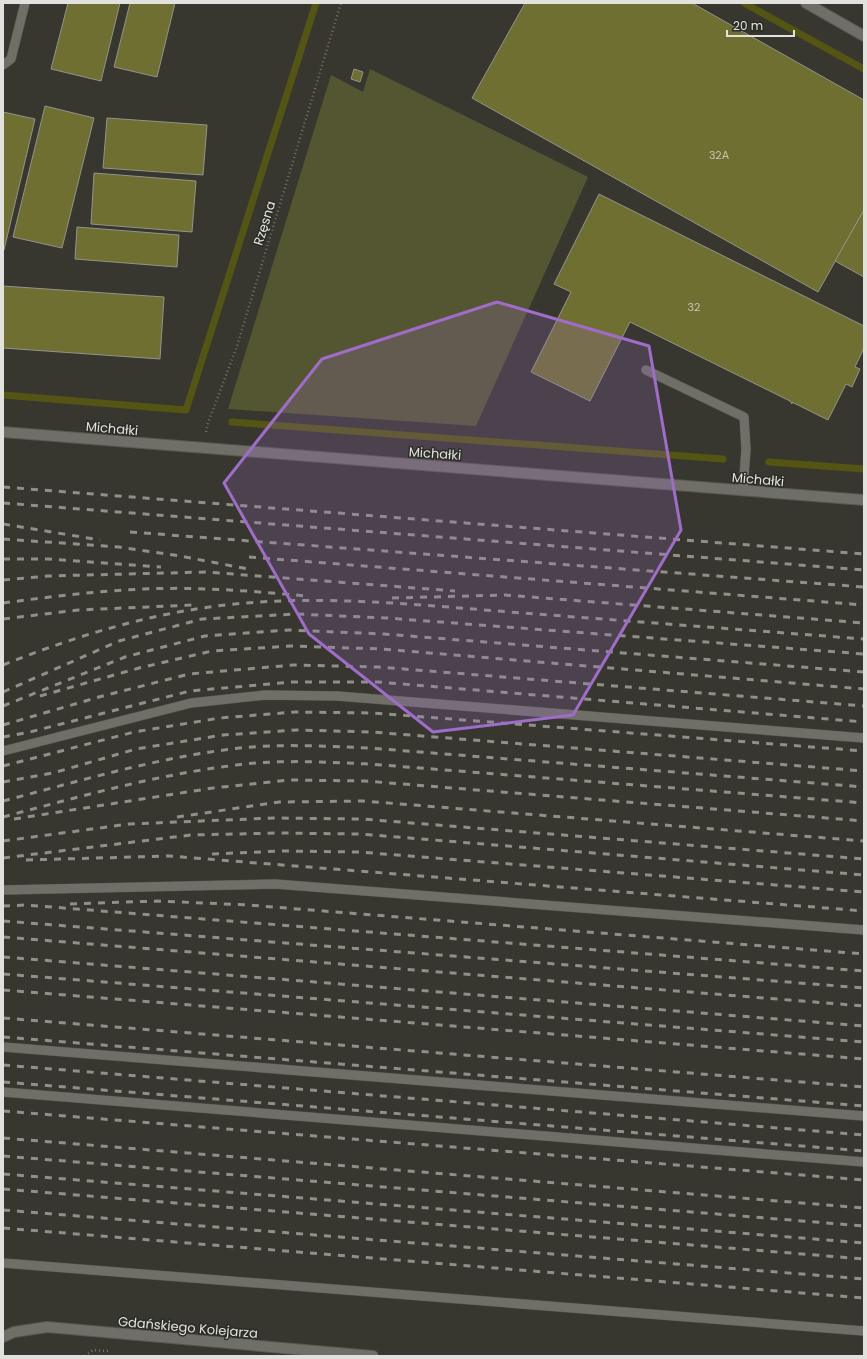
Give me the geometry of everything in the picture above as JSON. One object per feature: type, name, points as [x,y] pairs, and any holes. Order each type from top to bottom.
[{"type":"street","points":[[806,3],[864,36]]},
{"type":"street","name":"Michałki","points":[[3,432],[864,500]]},
{"type":"street","name":"Gdańskiego Kolejarza","points":[[3,1337],[14,1332],[47,1327],[373,1356]]},
{"type":"lane","points":[[3,64],[11,59],[25,3]]},
{"type":"lane","points":[[646,370],[744,417],[746,449],[743,491]]},
{"type":"lane","points":[[3,751],[191,703],[264,695],[337,696],[864,738]]},
{"type":"lane","points":[[3,890],[275,884],[864,930]]},
{"type":"lane","points":[[3,1047],[864,1116]]},
{"type":"lane","points":[[3,1092],[864,1162]]},
{"type":"lane","points":[[3,1263],[864,1331]]},
{"type":"path","name":"Rzęsna","points":[[204,448],[208,423],[237,346],[341,3]]},
{"type":"highlighted area","points":[[497,302],[649,346],[681,530],[573,715],[433,732],[309,634],[224,483],[322,359]]},
{"type":"green space","points":[[370,69],[588,177],[476,426],[228,409],[331,75],[363,92]]},
{"type":"building","points":[[68,3],[120,3],[101,81],[51,69]]},
{"type":"building","points":[[130,3],[175,3],[157,77],[114,67]]},
{"type":"building","points":[[525,3],[692,3],[864,100],[864,210],[818,292],[472,98]]},
{"type":"building","points":[[354,69],[363,72],[360,82],[351,79]]},
{"type":"building","points":[[45,106],[94,118],[62,248],[13,237]]},
{"type":"building","points":[[3,112],[35,119],[4,250],[3,250]]},
{"type":"building","points":[[107,118],[207,125],[203,175],[103,168]]},
{"type":"building","points":[[94,173],[196,181],[192,232],[91,224]]},
{"type":"building","points":[[599,194],[864,326],[864,348],[855,367],[860,369],[852,387],[846,384],[828,420],[792,402],[792,404],[790,401],[630,322],[590,401],[531,372],[571,292],[554,284]]},
{"type":"building","points":[[864,210],[864,277],[835,261]]},
{"type":"building","points":[[77,227],[179,235],[177,267],[75,259]]},
{"type":"building","points":[[3,286],[164,297],[160,359],[3,348]]},
{"type":"waterway","points":[[3,395],[186,410],[316,3]]},
{"type":"waterway","points":[[744,3],[864,69]]},
{"type":"waterway","points":[[232,422],[723,459]]},
{"type":"waterway","points":[[769,462],[864,469]]},
{"type":"railway","points":[[3,487],[864,554]]},
{"type":"railway","points":[[3,503],[864,570]]},
{"type":"railway","points":[[3,524],[100,540]]},
{"type":"railway","points":[[130,532],[864,587]]},
{"type":"railway","points":[[3,539],[119,547],[180,556],[248,569]]},
{"type":"railway","points":[[249,557],[864,605]]},
{"type":"railway","points":[[3,559],[48,559],[161,567]]},
{"type":"railway","points":[[3,580],[48,576],[206,572],[455,591]]},
{"type":"railway","points":[[3,603],[79,594],[181,588],[218,589],[306,596]]},
{"type":"railway","points":[[392,598],[505,595],[864,623]]},
{"type":"railway","points":[[3,665],[60,644],[117,626],[146,619],[205,608],[269,601],[304,600],[407,604],[864,639]]},
{"type":"railway","points":[[3,619],[78,610],[193,605]]},
{"type":"railway","points":[[3,692],[119,641],[202,619],[296,614],[387,618],[864,654]]},
{"type":"railway","points":[[3,706],[125,657],[205,636],[289,630],[384,634],[864,672]]},
{"type":"railway","points":[[40,696],[139,668],[212,651],[291,646],[382,649],[864,689]]},
{"type":"railway","points":[[3,725],[99,697],[189,674],[293,665],[379,667],[864,706]]},
{"type":"railway","points":[[3,737],[30,732],[190,691],[292,682],[378,682],[864,722]]},
{"type":"railway","points":[[3,766],[134,732],[220,718],[295,712],[373,713],[864,751]]},
{"type":"railway","points":[[3,782],[53,773],[136,749],[223,735],[297,730],[372,732],[864,771]]},
{"type":"railway","points":[[3,801],[113,772],[196,754],[260,746],[369,748],[864,787]]},
{"type":"railway","points":[[3,817],[143,781],[200,770],[264,762],[369,764],[864,803]]},
{"type":"railway","points":[[14,819],[213,788],[290,780],[365,781],[864,821]]},
{"type":"railway","points":[[177,817],[279,802],[363,801],[864,841]]},
{"type":"railway","points":[[3,841],[129,824],[274,818],[362,819],[864,859]]},
{"type":"railway","points":[[3,858],[191,835],[279,833],[360,834],[864,875]]},
{"type":"railway","points":[[212,854],[282,851],[359,852],[864,892]]},
{"type":"railway","points":[[26,860],[169,856],[864,911]]},
{"type":"railway","points":[[70,904],[158,901],[248,905],[864,954]]},
{"type":"railway","points":[[3,906],[26,905],[864,971]]},
{"type":"railway","points":[[3,921],[864,988]]},
{"type":"railway","points":[[3,937],[864,1006]]},
{"type":"railway","points":[[3,957],[864,1026]]},
{"type":"railway","points":[[3,974],[864,1042]]},
{"type":"railway","points":[[3,990],[864,1059]]},
{"type":"railway","points":[[3,1018],[864,1087]]},
{"type":"railway","points":[[3,1037],[864,1106]]},
{"type":"railway","points":[[3,1065],[864,1135]]},
{"type":"railway","points":[[3,1082],[864,1151]]},
{"type":"railway","points":[[3,1111],[864,1180]]},
{"type":"railway","points":[[3,1138],[864,1208]]},
{"type":"railway","points":[[3,1156],[864,1226]]},
{"type":"railway","points":[[3,1174],[864,1243]]},
{"type":"railway","points":[[3,1189],[864,1259]]},
{"type":"railway","points":[[3,1210],[864,1279]]},
{"type":"railway","points":[[3,1228],[864,1298]]}]
